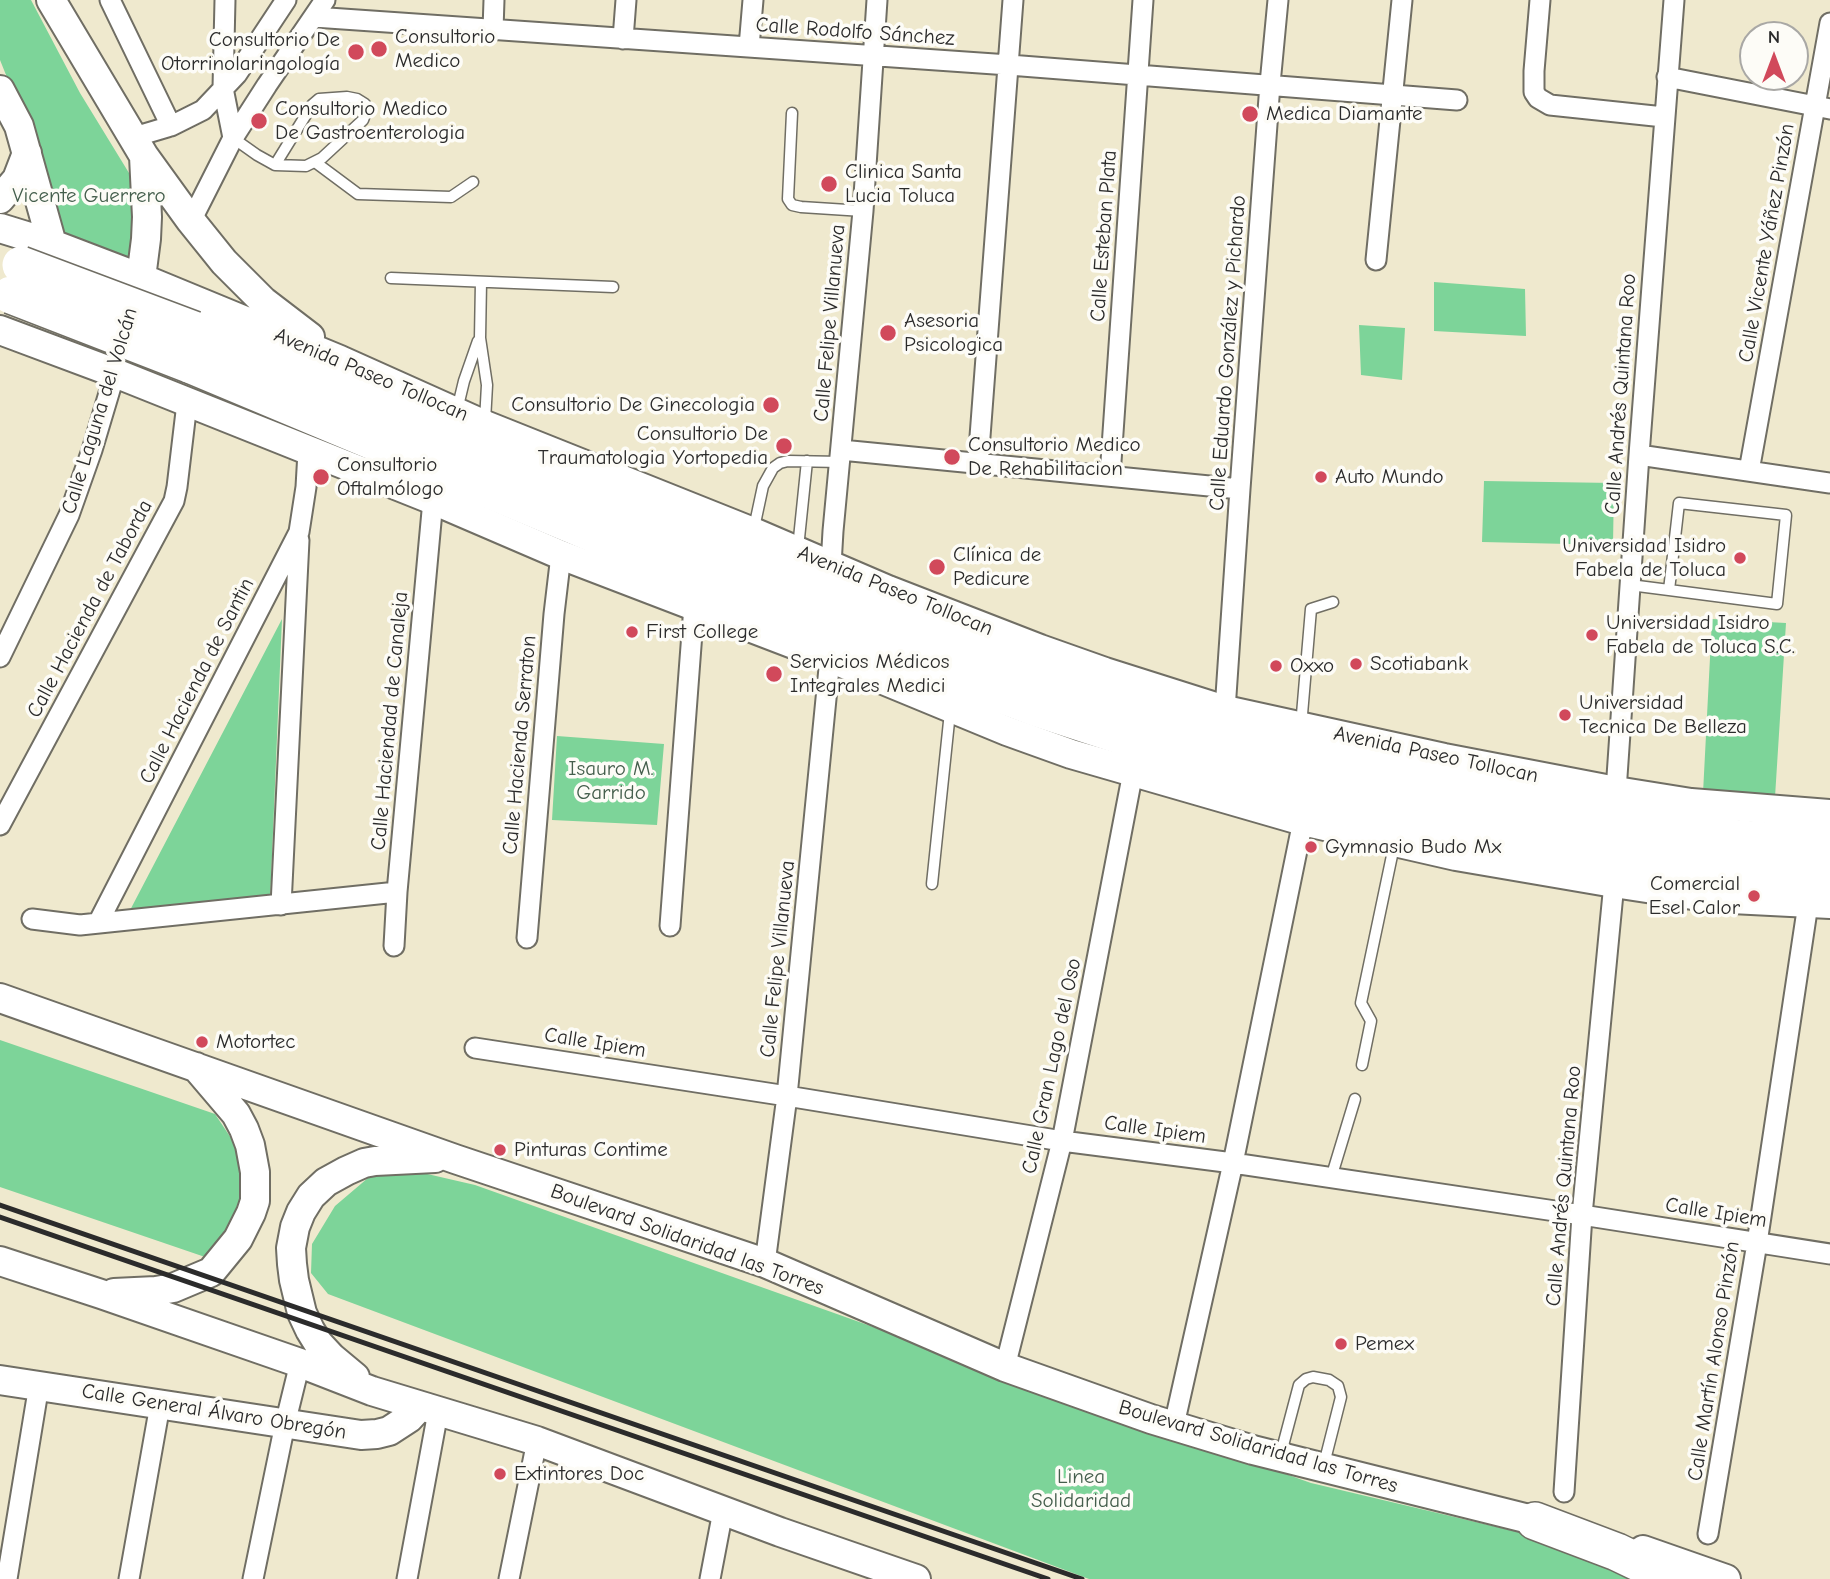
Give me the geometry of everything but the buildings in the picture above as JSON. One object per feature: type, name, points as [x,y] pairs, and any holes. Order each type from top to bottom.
[{"type":"highway","name":"Avenida Paseo Tollocan","points":[[8,277],[720,548],[936,637],[1234,736],[1423,783],[1535,807],[1740,839],[1830,845]]},
{"type":"highway","name":"Avenida Paseo Tollocan","points":[[192,347],[678,569],[832,645],[1037,708],[1206,764],[1405,815],[1611,856],[1702,868],[1830,874]]},
{"type":"highway","points":[[720,548],[792,550]]},
{"type":"highway","points":[[678,569],[709,612]]},
{"type":"highway","points":[[888,590],[936,637]]},
{"type":"highway","points":[[761,632],[832,645]]},
{"type":"highway","name":"Boulevard Solidaridad las Torres","points":[[1535,1521],[1617,1552],[1673,1579]]},
{"type":"main road","points":[[51,0],[139,147],[191,221],[224,262],[263,301],[340,360]]},
{"type":"main road","points":[[0,90],[14,128],[27,153],[52,244],[68,355]]},
{"type":"main road","name":"Calle Laguna del Volcán","points":[[115,373],[141,278],[147,218],[139,147]]},
{"type":"main road","points":[[0,199],[17,179],[27,153]]},
{"type":"main road","name":"Avenida Paseo Tollocan","points":[[0,228],[52,244],[141,278],[340,360],[485,425],[753,532],[888,590],[1040,649],[1225,710],[1444,758],[1616,791],[1690,803],[1830,814]]},
{"type":"main road","points":[[0,330],[115,373],[433,500],[561,555],[761,632]]},
{"type":"main road","name":"Avenida Paseo Tollocan","points":[[832,645],[950,708],[1007,731],[1133,772],[1303,821],[1456,856],[1614,883],[1712,898],[1819,904]]},
{"type":"main road","name":"Boulevard Solidaridad las Torres","points":[[0,999],[455,1159],[765,1263],[1005,1367],[1150,1419],[1280,1457],[1616,1541],[1726,1579]]},
{"type":"main road","points":[[101,1294],[173,1288],[211,1272],[231,1249],[251,1213],[255,1201],[255,1172],[244,1129],[236,1114],[195,1066]]},
{"type":"main road","points":[[372,1391],[318,1343],[302,1313],[294,1280],[291,1248],[295,1227],[311,1196],[326,1182],[364,1163],[421,1158],[455,1159]]},
{"type":"main road","points":[[0,1261],[300,1363],[372,1391],[537,1441],[723,1511],[916,1579]]},
{"type":"main road","name":"Calle General Álvaro Obregón","points":[[0,1380],[361,1435],[377,1434],[429,1409]]},
{"type":"street","points":[[110,0],[171,126]]},
{"type":"street","points":[[225,0],[223,89],[233,138]]},
{"type":"street","points":[[139,147],[171,126],[203,110],[246,61],[286,0]]},
{"type":"street","points":[[191,221],[233,138],[325,0]]},
{"type":"street","points":[[493,30],[494,0]]},
{"type":"street","points":[[623,39],[626,0]]},
{"type":"street","points":[[750,47],[753,0]]},
{"type":"street","name":"Calle Felipe Villanueva","points":[[831,565],[863,211],[877,0]]},
{"type":"street","points":[[978,463],[1013,0]]},
{"type":"street","name":"Calle Esteban Plata","points":[[1110,476],[1143,0]]},
{"type":"street","name":"Calle Eduardo González y Pichardo","points":[[1225,710],[1278,0]]},
{"type":"street","points":[[1376,260],[1402,0]]},
{"type":"street","points":[[1540,0],[1534,71],[1534,92],[1538,98],[1549,105],[1664,117]]},
{"type":"street","name":"Calle Andrés Quintana Roo","points":[[1616,791],[1674,0]]},
{"type":"street","name":"Calle Rodolfo Sánchez","points":[[314,18],[1009,65],[1457,100]]},
{"type":"street","name":"Calle Vicente Yáñez Pinzón","points":[[1749,471],[1822,107],[1830,23]]},
{"type":"street","points":[[246,61],[267,85]]},
{"type":"street","points":[[1667,77],[1822,107]]},
{"type":"street","name":"Calle Laguna del Volcán","points":[[0,657],[69,515],[115,373]]},
{"type":"street","name":"Calle Hacienda de Taborda","points":[[0,825],[174,501],[187,402]]},
{"type":"street","name":"Calle Hacienda de Santin","points":[[98,923],[299,532],[308,452]]},
{"type":"street","points":[[1639,455],[1830,483]]},
{"type":"street","points":[[841,456],[978,463],[1240,489]]},
{"type":"street","name":"Calle Haciendad de Canaleja","points":[[394,946],[433,500]]},
{"type":"street","points":[[281,905],[299,532]]},
{"type":"street","name":"Calle Hacienda Serraton","points":[[527,938],[561,555]]},
{"type":"street","points":[[670,926],[709,612]]},
{"type":"street","name":"Calle Felipe Villanueva","points":[[765,1263],[787,1096],[832,645]]},
{"type":"street","name":"Calle Gran Lago del Oso","points":[[1005,1367],[1062,1140],[1133,772]]},
{"type":"street","points":[[1174,1425],[1233,1163],[1303,821]]},
{"type":"street","name":"Calle Andrés Quintana Roo","points":[[1564,1492],[1582,1215],[1614,883]]},
{"type":"street","points":[[32,919],[80,925],[397,892]]},
{"type":"street","name":"Calle Martín Alonso Pinzón","points":[[1708,1534],[1757,1243],[1819,904]]},
{"type":"street","name":"Calle Ipiem","points":[[475,1048],[1062,1140],[1233,1163],[1830,1254]]},
{"type":"street","points":[[253,1579],[300,1363]]},
{"type":"street","points":[[7,1579],[39,1385]]},
{"type":"street","points":[[129,1579],[160,1405]]},
{"type":"street","points":[[407,1579],[429,1409]]},
{"type":"street","points":[[509,1579],[537,1441]]},
{"type":"street","points":[[710,1579],[723,1511]]},
{"type":"lane","points":[[233,138],[275,165],[306,166],[322,158],[363,120],[365,104],[347,97],[319,99],[312,105],[275,165]]},
{"type":"lane","points":[[792,113],[788,200],[792,205],[801,207],[863,211]]},
{"type":"lane","points":[[314,162],[358,194],[451,197],[473,182]]},
{"type":"lane","points":[[391,278],[613,287]]},
{"type":"lane","points":[[481,282],[480,338],[487,385],[485,425]]},
{"type":"lane","points":[[457,412],[464,381],[480,338]]},
{"type":"lane","points":[[753,532],[763,486],[773,468],[788,460],[807,461],[841,456]]},
{"type":"lane","points":[[792,550],[807,461]]},
{"type":"lane","points":[[1630,585],[1777,604],[1786,515],[1679,503],[1669,590]]},
{"type":"lane","points":[[1301,726],[1311,609],[1333,602]]},
{"type":"lane","points":[[932,884],[950,708]]},
{"type":"lane","points":[[1363,1066],[1371,1021],[1361,1003],[1395,842]]},
{"type":"lane","points":[[1331,1178],[1355,1099]]},
{"type":"lane","points":[[1280,1457],[1299,1385],[1313,1377],[1329,1380],[1338,1386],[1341,1397],[1322,1467]]},
{"type":"green space","name":"Vicente Guerrero","points":[[0,0],[31,0],[80,93],[129,173],[136,201],[132,252],[119,265],[58,240],[39,157],[0,60]]},
{"type":"green space","points":[[1434,282],[1525,289],[1526,336],[1434,331]]},
{"type":"green space","points":[[1359,325],[1405,328],[1402,380],[1361,375]]},
{"type":"green space","points":[[1484,481],[1614,483],[1613,545],[1482,542]]},
{"type":"green space","points":[[282,619],[270,903],[127,916]]},
{"type":"green space","points":[[1712,619],[1786,623],[1775,797],[1703,793]]},
{"type":"green space","name":"Isauro M. Garrido","points":[[557,736],[664,744],[657,825],[552,820]]},
{"type":"green space","points":[[0,1040],[215,1114],[237,1147],[244,1176],[243,1198],[230,1232],[205,1257],[0,1187]]},
{"type":"green space","name":"Linea Solidaridad","points":[[375,1172],[423,1173],[475,1185],[1311,1483],[1539,1537],[1641,1579],[1089,1579],[328,1294],[311,1273],[312,1244],[335,1206]]},
{"type":"railway","points":[[0,1205],[1082,1579]]},
{"type":"railway","points":[[0,1217],[1048,1579]]},
{"type":"place","name":"Consultorio Medico","points":[[379,49]]},
{"type":"place","name":"Consultorio De Otorrinolaringología","points":[[356,52]]},
{"type":"place","name":"Medica Diamante","points":[[1250,114]]},
{"type":"place","name":"Consultorio Medico De Gastroenterologia","points":[[259,121]]},
{"type":"place","name":"Clinica Santa Lucia Toluca","points":[[829,184]]},
{"type":"place","name":"Asesoria Psicologica","points":[[888,333]]},
{"type":"place","name":"Consultorio De Ginecologia","points":[[771,405]]},
{"type":"place","name":"Consultorio De Traumatologia Yortopedia","points":[[784,446]]},
{"type":"place","name":"Consultorio Medico De Rehabilitacion","points":[[952,457]]},
{"type":"place","name":"Consultorio Oftalmólogo","points":[[321,477]]},
{"type":"place","name":"Auto Mundo","points":[[1321,477]]},
{"type":"place","name":"Universidad Isidro Fabela de Toluca","points":[[1740,558]]},
{"type":"place","name":"Clínica de Pedicure","points":[[937,567]]},
{"type":"place","name":"First College","points":[[632,632]]},
{"type":"place","name":"Universidad Isidro Fabela de Toluca S.C.","points":[[1592,635]]},
{"type":"place","name":"Scotiabank","points":[[1356,664]]},
{"type":"place","name":"Oxxo","points":[[1276,666]]},
{"type":"place","name":"Servicios Médicos Integrales Medici","points":[[774,674]]},
{"type":"place","name":"Universidad Tecnica De Belleza","points":[[1565,715]]},
{"type":"place","name":"Gymnasio Budo Mx","points":[[1311,847]]},
{"type":"place","name":"Comercial Esel Calor","points":[[1754,896]]},
{"type":"place","name":"Motortec","points":[[202,1042]]},
{"type":"place","name":"Pinturas Contime","points":[[500,1150]]},
{"type":"place","name":"Pemex","points":[[1341,1344]]},
{"type":"place","name":"Extintores Doc","points":[[500,1474]]}]
